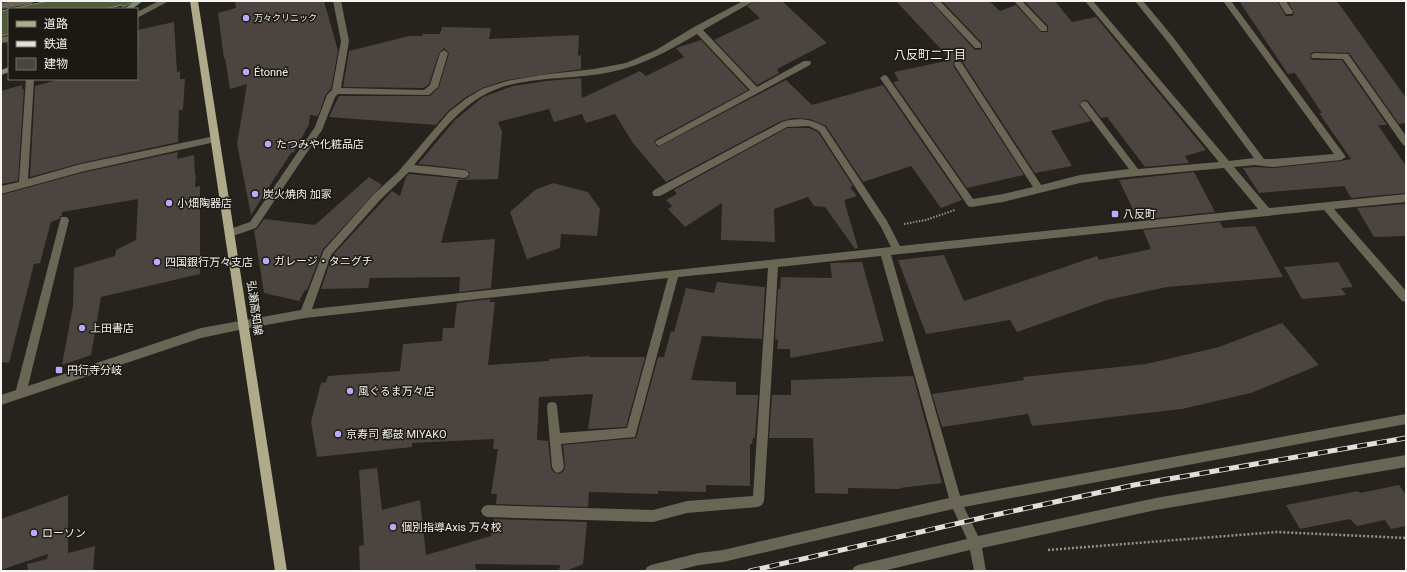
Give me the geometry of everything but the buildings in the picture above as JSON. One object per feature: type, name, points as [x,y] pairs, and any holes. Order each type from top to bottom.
[{"type":"main road","name":"弘瀬高知線","points":[[194,1],[281,571]]},
{"type":"street","points":[[1,6],[31,1]]},
{"type":"street","points":[[138,15],[165,1]]},
{"type":"street","points":[[336,91],[345,41],[337,1]]},
{"type":"street","points":[[305,314],[327,253],[377,197],[406,168],[452,114],[472,99],[490,89],[520,81],[593,72],[629,65],[658,52],[729,10],[750,1]]},
{"type":"street","points":[[935,1],[978,46]]},
{"type":"street","points":[[1018,1],[1044,29]]},
{"type":"street","points":[[1089,1],[1267,213]]},
{"type":"street","points":[[1139,1],[1170,39],[1261,161]]},
{"type":"street","points":[[884,78],[971,203],[1003,198],[1080,179],[1136,172],[1261,161],[1273,163],[1341,157],[1227,1]]},
{"type":"street","points":[[1282,1],[1289,12]]},
{"type":"street","points":[[697,29],[756,91]]},
{"type":"street","points":[[230,233],[253,225],[319,128],[331,95],[336,91],[426,93],[434,87],[444,53]]},
{"type":"street","points":[[1315,56],[1345,56],[1406,143]]},
{"type":"street","points":[[659,143],[807,63]]},
{"type":"street","points":[[958,64],[1039,189]]},
{"type":"street","points":[[23,184],[30,80]]},
{"type":"street","points":[[1084,104],[1136,172]]},
{"type":"street","points":[[657,193],[785,124],[804,121],[814,124],[822,129],[885,227],[897,250]]},
{"type":"street","points":[[1,190],[81,168],[216,139]]},
{"type":"street","points":[[406,168],[464,174]]},
{"type":"street","points":[[1,400],[201,334],[244,324],[305,314],[773,262],[1406,198]]},
{"type":"street","points":[[1327,207],[1406,298]]},
{"type":"street","points":[[21,393],[64,220]]},
{"type":"street","points":[[885,251],[956,503],[975,543],[980,571]]},
{"type":"street","points":[[487,511],[653,516],[686,507],[758,501],[773,262]]},
{"type":"street","points":[[555,439],[631,433],[674,273]]},
{"type":"street","points":[[552,407],[558,467]]},
{"type":"street","points":[[651,571],[699,558],[723,556],[956,503],[1406,419]]},
{"type":"street","points":[[858,571],[975,543],[1156,504],[1406,461]]},
{"type":"path","points":[[885,227],[926,220],[968,206],[971,203]]},
{"type":"path","points":[[1041,549],[1051,551],[1277,532],[1406,538]]},
{"type":"shaded area","points":[[48,1],[135,1],[123,7],[122,5],[109,8],[15,8]]},
{"type":"shaded area","points":[[8,9],[8,34],[1,36],[1,11]]},
{"type":"waterway","points":[[129,8],[140,1]]},
{"type":"waterway","points":[[1,73],[8,70]]},
{"type":"railway","points":[[750,571],[990,516],[1134,485],[1406,438]]},
{"type":"place","name":"万々クリニック","points":[[246,18]]},
{"type":"place","name":"Étonné","points":[[246,72]]},
{"type":"place","name":"たつみや化粧品店","points":[[268,144]]},
{"type":"place","name":"炭火焼肉 加家","points":[[255,194]]},
{"type":"place","name":"小畑陶器店","points":[[169,203]]},
{"type":"place","name":"八反町","points":[[1115,214]]},
{"type":"place","name":"ガレージ・タニグチ","points":[[266,261]]},
{"type":"place","name":"四国銀行万々支店","points":[[157,262]]},
{"type":"place","name":"上田書店","points":[[82,328]]},
{"type":"place","name":"円行寺分岐","points":[[59,370]]},
{"type":"place","name":"風ぐるま万々店","points":[[350,391]]},
{"type":"place","name":"京寿司 都鼓 MIYAKO","points":[[338,434]]},
{"type":"place","name":"個別指導Axis 万々校","points":[[393,527]]},
{"type":"place","name":"ローソン","points":[[34,533]]},
{"type":"district","name":"八反町二丁目","points":[[930,55]]}]
